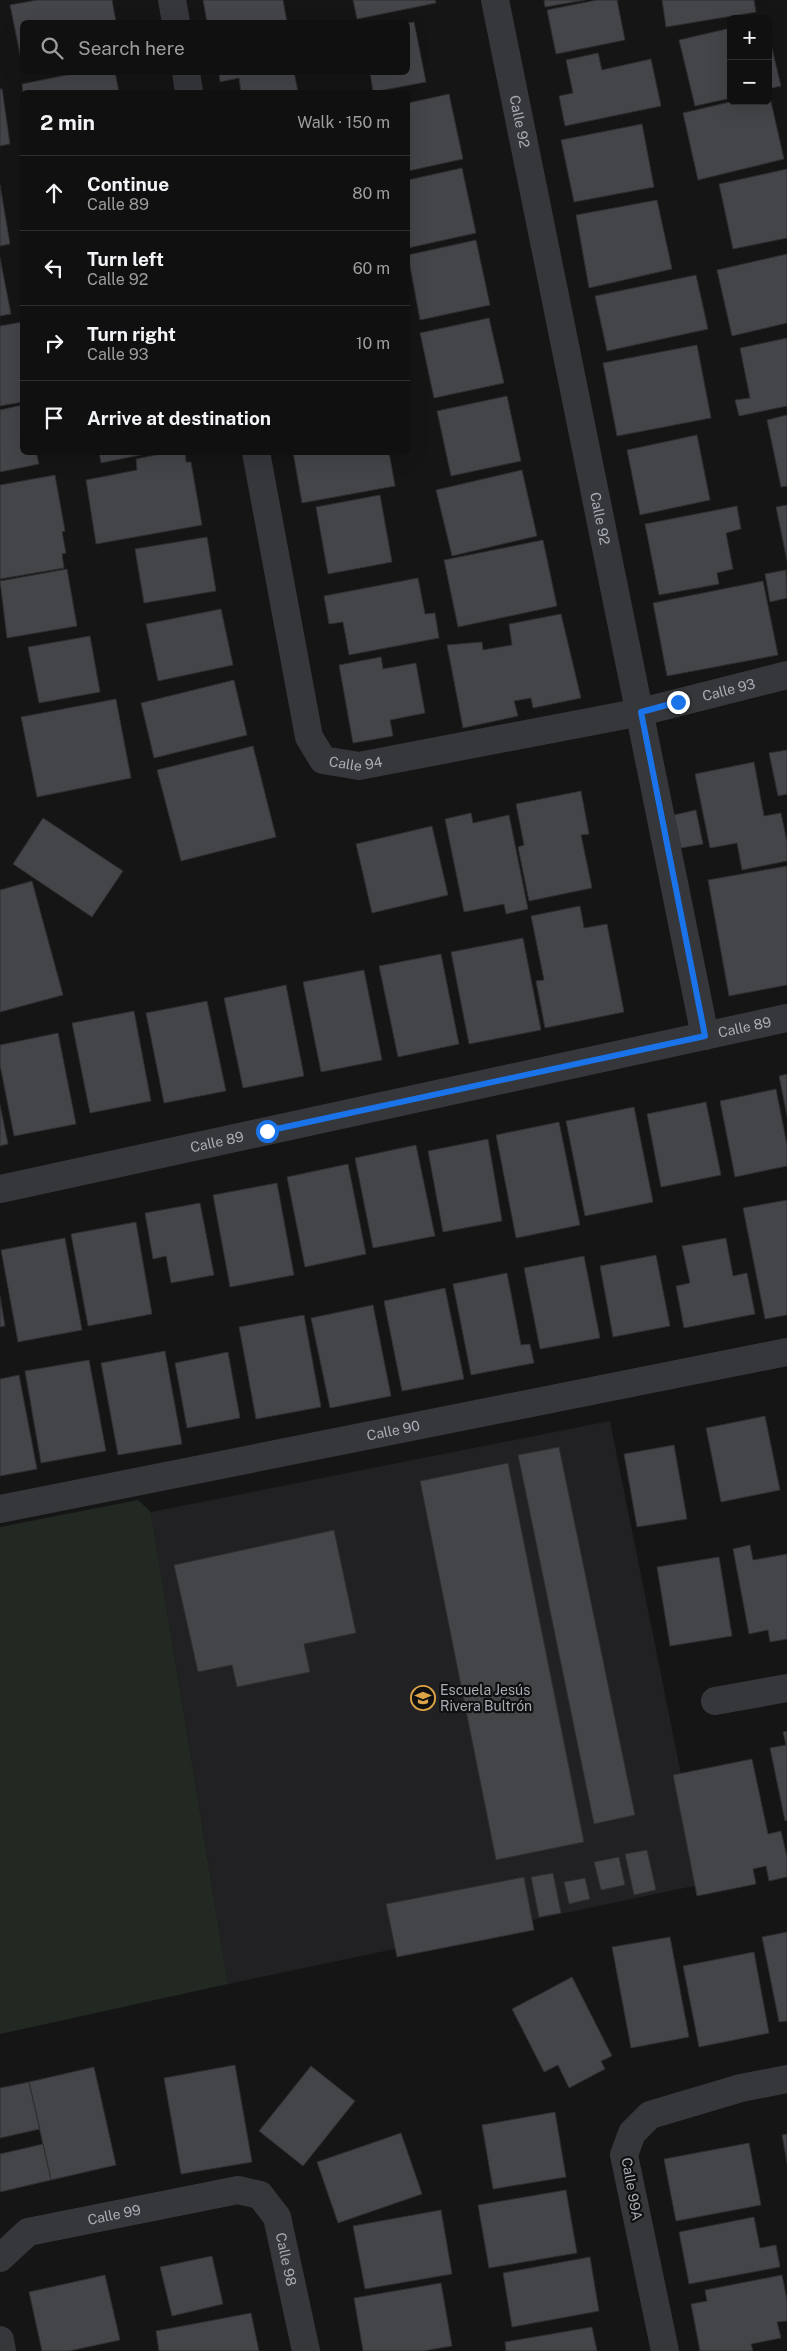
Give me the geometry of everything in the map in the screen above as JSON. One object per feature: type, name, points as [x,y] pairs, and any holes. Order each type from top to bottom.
[{"type":"street","points":[[172,0],[176,20]]},
{"type":"street","name":"Calle 92","points":[[495,0],[641,712],[705,1036]]},
{"type":"street","points":[[186,75],[189,90]]},
{"type":"street","name":"Calle 94","points":[[257,455],[308,737],[323,760],[359,766],[641,712]]},
{"type":"street","name":"Calle 93","points":[[641,712],[787,675]]},
{"type":"street","name":"Calle 89","points":[[0,1189],[787,1018]]},
{"type":"street","name":"Calle 90","points":[[0,1509],[787,1352]]},
{"type":"street","points":[[715,1701],[787,1688]]},
{"type":"street","name":"Calle 99A","points":[[665,2351],[624,2155],[632,2133],[650,2115],[741,2088],[787,2079]]},
{"type":"street","name":"Calle 99","points":[[0,2258],[28,2232],[238,2190]]},
{"type":"street","name":"Calle 98","points":[[238,2190],[260,2195],[278,2217],[306,2351]]},
{"type":"street","points":[[0,2340],[2,2351]]},
{"type":"shaded area","name":"Escuela Jesús Rivera Bultrón","points":[[610,1421],[703,1884],[228,1984],[151,1512]]},
{"type":"shaded area","points":[[138,1500],[151,1512],[228,1984],[0,2034],[0,1527]]},
{"type":"building","points":[[37,0],[112,0],[116,20],[20,20],[20,54],[10,5]]},
{"type":"building","points":[[203,0],[283,0],[287,20],[207,20]]},
{"type":"building","points":[[353,0],[435,0],[436,3],[357,19]]},
{"type":"building","points":[[544,0],[585,0],[545,7]]},
{"type":"building","points":[[597,0],[617,0],[625,40],[556,54],[547,10]]},
{"type":"building","points":[[662,0],[754,0],[756,12],[727,15],[727,17],[666,27]]},
{"type":"building","points":[[414,22],[426,82],[384,90],[373,90],[370,75],[410,75],[410,23]]},
{"type":"building","points":[[727,29],[727,99],[695,106],[679,40]]},
{"type":"building","points":[[772,49],[781,86],[772,88]]},
{"type":"building","points":[[598,53],[602,70],[651,59],[661,106],[565,126],[559,96],[573,93],[566,60]]},
{"type":"building","points":[[67,75],[116,75],[119,90],[23,90],[22,84]]},
{"type":"building","points":[[219,75],[295,75],[298,90],[241,90],[239,78],[220,82]]},
{"type":"building","points":[[0,89],[2,89],[10,144],[0,146]]},
{"type":"building","points":[[449,94],[463,159],[410,171],[410,103]]},
{"type":"building","points":[[727,103],[727,105],[772,105],[784,159],[698,180],[683,113]]},
{"type":"building","points":[[642,124],[654,187],[574,202],[561,140]]},
{"type":"building","points":[[462,168],[476,233],[410,248],[410,180]]},
{"type":"building","points":[[787,169],[787,238],[733,249],[719,184]]},
{"type":"building","points":[[0,185],[10,244],[0,246]]},
{"type":"building","points":[[657,200],[672,269],[589,288],[576,215]]},
{"type":"building","points":[[476,240],[490,305],[420,320],[410,266],[410,255]]},
{"type":"building","points":[[787,254],[787,323],[732,336],[717,270]]},
{"type":"building","points":[[0,258],[11,314],[0,316]]},
{"type":"building","points":[[696,275],[708,329],[607,351],[595,296]]},
{"type":"building","points":[[489,318],[504,383],[434,398],[420,333]]},
{"type":"building","points":[[20,322],[20,402],[0,406],[0,326]]},
{"type":"building","points":[[787,338],[787,406],[739,416],[735,400],[750,398],[740,348]]},
{"type":"building","points":[[697,345],[711,418],[617,436],[603,363]]},
{"type":"building","points":[[507,396],[521,461],[451,476],[437,411]]},
{"type":"building","points":[[20,405],[20,455],[37,455],[39,464],[0,472],[0,410]]},
{"type":"building","points":[[787,415],[787,486],[781,487],[767,420]]},
{"type":"building","points":[[697,435],[710,500],[640,515],[627,450]]},
{"type":"building","points":[[100,455],[140,455],[101,463]]},
{"type":"building","points":[[156,455],[185,455],[186,462],[191,462],[202,525],[96,544],[86,480],[137,470],[136,459]]},
{"type":"building","points":[[294,455],[390,455],[395,486],[302,503]]},
{"type":"building","points":[[522,470],[537,536],[452,556],[436,490]]},
{"type":"building","points":[[55,475],[65,531],[62,532],[66,553],[62,554],[64,568],[0,579],[0,485]]},
{"type":"building","points":[[380,495],[392,562],[328,574],[316,507]]},
{"type":"building","points":[[787,505],[787,561],[776,507]]},
{"type":"building","points":[[737,506],[741,529],[726,533],[733,569],[717,573],[719,584],[659,595],[645,524]]},
{"type":"building","points":[[207,537],[216,591],[144,603],[135,549]]},
{"type":"building","points":[[543,540],[557,606],[458,627],[444,560]]},
{"type":"building","points":[[67,569],[77,626],[7,638],[0,581]]},
{"type":"building","points":[[786,570],[787,598],[770,602],[765,574]]},
{"type":"building","points":[[418,578],[425,614],[435,613],[439,638],[349,655],[343,622],[329,624],[324,596]]},
{"type":"building","points":[[763,581],[778,655],[667,676],[653,603]]},
{"type":"building","points":[[221,609],[233,665],[158,681],[146,624]]},
{"type":"building","points":[[561,614],[581,698],[533,708],[531,698],[514,701],[518,716],[463,728],[447,645],[482,642],[483,650],[512,645],[509,624]]},
{"type":"building","points":[[90,636],[100,692],[39,703],[28,647]]},
{"type":"building","points":[[381,657],[383,669],[416,663],[425,713],[390,720],[393,736],[353,743],[339,665]]},
{"type":"building","points":[[234,680],[247,735],[154,758],[141,703]]},
{"type":"building","points":[[116,699],[131,778],[37,797],[21,717]]},
{"type":"building","points":[[253,746],[276,837],[181,861],[157,770]]},
{"type":"building","points":[[787,750],[787,794],[778,796],[769,753]]},
{"type":"building","points":[[754,762],[764,816],[781,813],[787,842],[787,861],[742,870],[737,843],[710,848],[695,774]]},
{"type":"building","points":[[581,791],[589,834],[581,835],[592,888],[529,901],[518,847],[524,845],[516,804]]},
{"type":"building","points":[[696,810],[703,844],[681,848],[674,815]]},
{"type":"building","points":[[471,813],[473,823],[509,815],[528,909],[506,914],[504,904],[464,912],[445,819]]},
{"type":"building","points":[[43,818],[123,871],[92,917],[13,864]]},
{"type":"building","points":[[432,826],[448,895],[372,913],[356,844]]},
{"type":"building","points":[[787,866],[787,985],[729,996],[708,880]]},
{"type":"building","points":[[32,881],[63,995],[0,1012],[0,890]]},
{"type":"building","points":[[580,906],[584,928],[607,924],[624,1012],[545,1028],[536,981],[544,980],[531,916]]},
{"type":"building","points":[[523,938],[541,1030],[469,1044],[451,952]]},
{"type":"building","points":[[441,954],[459,1044],[398,1057],[379,966]]},
{"type":"building","points":[[364,970],[382,1060],[321,1072],[303,982]]},
{"type":"building","points":[[286,985],[304,1076],[243,1088],[224,998]]},
{"type":"building","points":[[207,1001],[226,1091],[164,1103],[146,1013]]},
{"type":"building","points":[[134,1011],[151,1101],[90,1113],[72,1023]]},
{"type":"building","points":[[58,1033],[76,1124],[14,1136],[0,1065],[0,1045]]},
{"type":"building","points":[[787,1074],[787,1116],[779,1076]]},
{"type":"building","points":[[776,1089],[787,1145],[787,1166],[735,1177],[720,1101]]},
{"type":"building","points":[[706,1102],[721,1175],[661,1187],[647,1114]]},
{"type":"building","points":[[0,1105],[8,1144],[0,1146]]},
{"type":"building","points":[[634,1107],[653,1202],[585,1216],[566,1121]]},
{"type":"building","points":[[559,1122],[580,1225],[516,1238],[496,1135]]},
{"type":"building","points":[[488,1139],[502,1221],[443,1232],[428,1151]]},
{"type":"building","points":[[416,1145],[435,1236],[373,1248],[355,1158]]},
{"type":"building","points":[[348,1164],[366,1254],[305,1267],[287,1177]]},
{"type":"building","points":[[277,1183],[294,1275],[230,1287],[213,1195]]},
{"type":"building","points":[[787,1200],[787,1315],[765,1319],[743,1208]]},
{"type":"building","points":[[200,1203],[214,1275],[171,1283],[166,1256],[153,1259],[145,1213]]},
{"type":"building","points":[[136,1222],[152,1314],[88,1326],[71,1234]]},
{"type":"building","points":[[65,1238],[82,1330],[18,1342],[1,1250]]},
{"type":"building","points":[[726,1238],[733,1276],[747,1273],[755,1314],[684,1328],[676,1286],[690,1283],[682,1246]]},
{"type":"building","points":[[656,1255],[670,1326],[613,1337],[600,1266]]},
{"type":"building","points":[[584,1256],[600,1338],[540,1349],[524,1268]]},
{"type":"building","points":[[507,1273],[521,1345],[530,1344],[534,1363],[471,1375],[453,1284]]},
{"type":"building","points":[[445,1288],[464,1379],[402,1391],[384,1301]]},
{"type":"building","points":[[0,1296],[5,1326],[0,1327]]},
{"type":"building","points":[[373,1305],[391,1396],[330,1408],[311,1318]]},
{"type":"building","points":[[304,1315],[321,1407],[256,1419],[239,1327]]},
{"type":"building","points":[[165,1351],[182,1444],[118,1455],[101,1363]]},
{"type":"building","points":[[228,1352],[240,1418],[187,1428],[175,1363]]},
{"type":"building","points":[[89,1360],[106,1451],[41,1463],[25,1371]]},
{"type":"building","points":[[19,1375],[37,1469],[0,1476],[0,1379]]},
{"type":"building","points":[[765,1416],[780,1490],[721,1502],[706,1428]]},
{"type":"building","points":[[674,1445],[687,1519],[637,1527],[624,1454]]},
{"type":"building","points":[[559,1447],[635,1815],[594,1824],[518,1455]]},
{"type":"building","points":[[508,1463],[584,1842],[496,1860],[420,1481]]},
{"type":"building","points":[[334,1530],[356,1633],[304,1644],[310,1672],[237,1687],[232,1665],[198,1672],[174,1565]]},
{"type":"building","points":[[750,1545],[753,1560],[787,1554],[787,1639],[770,1642],[768,1630],[749,1634],[733,1549]]},
{"type":"building","points":[[719,1557],[732,1636],[670,1646],[657,1567]]},
{"type":"building","points":[[787,1731],[787,1820],[785,1821],[770,1748],[786,1745],[783,1732]]},
{"type":"building","points":[[752,1759],[768,1834],[781,1831],[787,1857],[787,1877],[769,1881],[766,1866],[753,1869],[756,1884],[697,1896],[673,1775]]},
{"type":"building","points":[[647,1850],[656,1890],[634,1895],[625,1854]]},
{"type":"building","points":[[619,1857],[625,1885],[601,1890],[594,1862]]},
{"type":"building","points":[[553,1873],[561,1913],[539,1917],[531,1877]]},
{"type":"building","points":[[524,1877],[534,1930],[397,1957],[386,1904]]},
{"type":"building","points":[[585,1878],[590,1899],[569,1904],[564,1882]]},
{"type":"building","points":[[787,1932],[787,2021],[779,2022],[762,1937]]},
{"type":"building","points":[[670,1937],[689,2037],[631,2048],[612,1947]]},
{"type":"building","points":[[754,1952],[769,2033],[699,2047],[683,1966]]},
{"type":"building","points":[[572,1977],[612,2056],[601,2061],[605,2069],[569,2088],[558,2065],[544,2072],[512,2009]]},
{"type":"building","points":[[235,2065],[252,2162],[181,2174],[164,2078]]},
{"type":"building","points":[[311,2066],[355,2101],[303,2166],[259,2131]]},
{"type":"building","points":[[94,2067],[116,2165],[51,2180],[29,2082]]},
{"type":"building","points":[[29,2082],[40,2129],[0,2138],[0,2088]]},
{"type":"building","points":[[555,2112],[566,2177],[493,2189],[482,2125]]},
{"type":"building","points":[[401,2133],[422,2194],[338,2223],[317,2162]]},
{"type":"building","points":[[787,2134],[787,2163],[782,2135]]},
{"type":"building","points":[[749,2143],[761,2205],[676,2221],[664,2159]]},
{"type":"building","points":[[43,2144],[51,2180],[0,2192],[0,2154]]},
{"type":"building","points":[[566,2190],[577,2253],[489,2268],[478,2205]]},
{"type":"building","points":[[441,2210],[452,2274],[365,2289],[353,2226]]},
{"type":"building","points":[[754,2217],[760,2248],[776,2245],[780,2267],[689,2284],[679,2232]]},
{"type":"building","points":[[212,2256],[223,2304],[172,2316],[160,2267]]},
{"type":"building","points":[[590,2257],[599,2311],[512,2327],[503,2273]]},
{"type":"building","points":[[105,2275],[120,2340],[69,2351],[42,2351],[29,2292]]},
{"type":"building","points":[[782,2275],[787,2300],[787,2321],[777,2322],[781,2338],[751,2344],[753,2351],[700,2351],[691,2304],[707,2301],[705,2290]]},
{"type":"building","points":[[441,2283],[452,2346],[423,2351],[363,2351],[354,2298]]},
{"type":"building","points":[[251,2313],[259,2351],[159,2351],[156,2331]]},
{"type":"building","points":[[592,2327],[597,2351],[506,2351],[505,2342]]},
{"type":"place","name":"Escuela Jesús Rivera Bultrón","points":[[423,1698]]},
{"type":"route","points":[[267,1131],[705,1036],[641,712],[678,702]]}]
